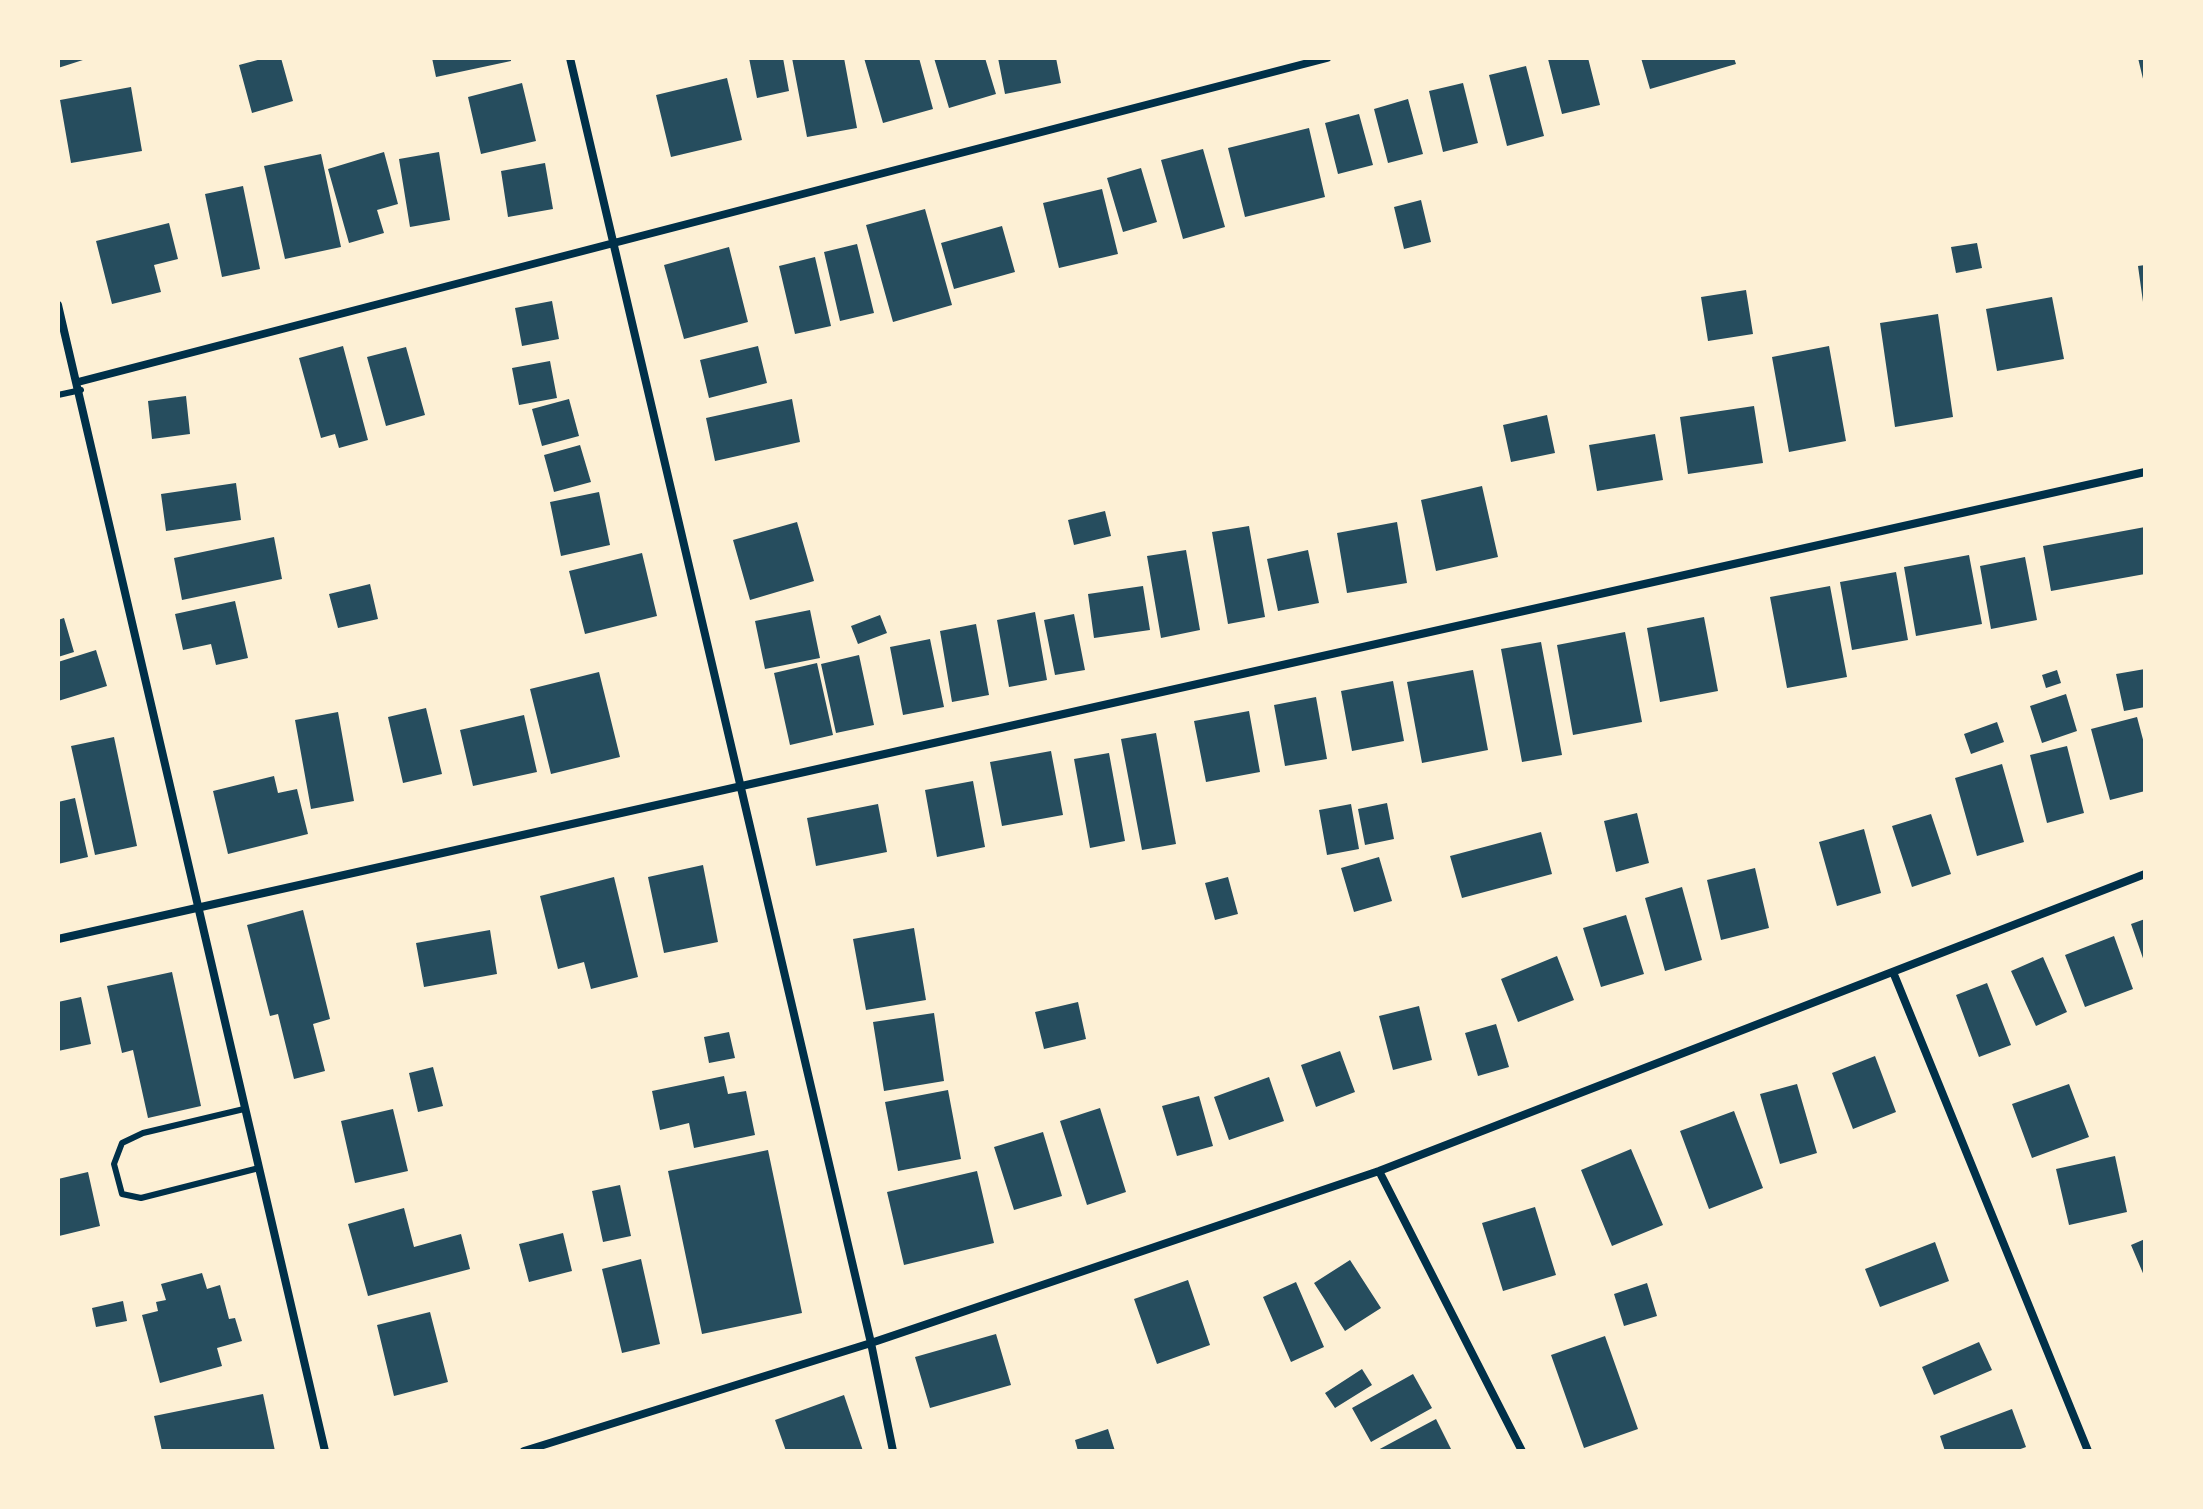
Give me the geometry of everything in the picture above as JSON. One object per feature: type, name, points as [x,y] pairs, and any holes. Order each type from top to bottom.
[{"type":"street","points":[[570,58],[871,1343],[893,1451]]},
{"type":"street","points":[[80,386],[615,241],[1327,58]]},
{"type":"street","points":[[58,305],[80,386],[197,907],[325,1451]]},
{"type":"street","points":[[58,939],[2145,472]]},
{"type":"street","points":[[524,1451],[871,1343],[1379,1171],[2145,874]]},
{"type":"street","points":[[1893,972],[2088,1451]]},
{"type":"street","points":[[1379,1171],[1522,1451]]},
{"type":"lane","points":[[58,395],[80,386]]},
{"type":"lane","points":[[244,1109],[143,1133],[122,1143],[114,1164],[122,1194],[141,1198],[259,1168]]},
{"type":"building","points":[[58,58],[86,58],[86,59],[58,68]]},
{"type":"building","points":[[265,58],[281,58],[293,101],[252,113],[239,65]]},
{"type":"building","points":[[432,58],[511,58],[511,61],[436,77]]},
{"type":"building","points":[[749,58],[783,58],[789,91],[757,98]]},
{"type":"building","points":[[792,58],[844,58],[857,128],[807,137]]},
{"type":"building","points":[[864,58],[919,58],[933,109],[883,123]]},
{"type":"building","points":[[934,58],[985,58],[996,94],[949,108]]},
{"type":"building","points":[[998,58],[1056,58],[1061,83],[1005,94]]},
{"type":"building","points":[[1588,58],[1600,105],[1562,114],[1548,59]]},
{"type":"building","points":[[1641,58],[1734,58],[1736,64],[1650,89]]},
{"type":"building","points":[[2138,58],[2145,58],[2145,83],[2144,83]]},
{"type":"building","points":[[1526,66],[1544,136],[1507,146],[1489,75]]},
{"type":"building","points":[[727,78],[742,140],[671,157],[656,95]]},
{"type":"building","points":[[522,83],[536,141],[481,154],[468,97]]},
{"type":"building","points":[[1463,83],[1478,143],[1443,152],[1429,91]]},
{"type":"building","points":[[131,87],[142,151],[71,163],[60,100]]},
{"type":"building","points":[[1408,99],[1423,154],[1388,163],[1374,109]]},
{"type":"building","points":[[1359,114],[1373,165],[1338,174],[1325,123]]},
{"type":"building","points":[[1309,128],[1325,197],[1245,217],[1228,148]]},
{"type":"building","points":[[1203,149],[1225,227],[1183,239],[1161,160]]},
{"type":"building","points":[[384,152],[398,204],[377,210],[384,233],[349,243],[328,169]]},
{"type":"building","points":[[439,152],[450,220],[410,227],[399,159]]},
{"type":"building","points":[[321,154],[341,247],[285,259],[264,166]]},
{"type":"building","points":[[545,163],[553,209],[508,217],[501,171]]},
{"type":"building","points":[[1141,168],[1157,222],[1123,232],[1107,178]]},
{"type":"building","points":[[243,186],[260,269],[222,277],[205,194]]},
{"type":"building","points":[[1102,189],[1118,254],[1059,268],[1043,203]]},
{"type":"building","points":[[1421,200],[1431,242],[1404,249],[1394,207]]},
{"type":"building","points":[[925,209],[952,305],[893,322],[866,225]]},
{"type":"building","points":[[169,223],[178,259],[154,265],[161,292],[112,304],[96,241]]},
{"type":"building","points":[[1002,226],[1015,272],[954,289],[941,243]]},
{"type":"building","points":[[1977,243],[1982,268],[1956,273],[1951,247]]},
{"type":"building","points":[[857,244],[874,313],[840,321],[824,252]]},
{"type":"building","points":[[729,247],[748,322],[684,339],[664,265]]},
{"type":"building","points":[[815,257],[831,326],[795,334],[779,266]]},
{"type":"building","points":[[2145,265],[2145,302],[2143,302],[2138,266]]},
{"type":"building","points":[[1746,290],[1753,334],[1708,341],[1701,297]]},
{"type":"building","points":[[2052,297],[2064,359],[1997,371],[1986,309]]},
{"type":"building","points":[[552,301],[559,339],[522,346],[515,308]]},
{"type":"building","points":[[1938,314],[1953,417],[1895,427],[1880,323]]},
{"type":"building","points":[[343,346],[368,440],[339,448],[335,434],[321,438],[299,358]]},
{"type":"building","points":[[758,346],[767,383],[709,398],[700,360]]},
{"type":"building","points":[[1829,346],[1846,441],[1789,452],[1772,357]]},
{"type":"building","points":[[406,347],[425,415],[386,426],[367,357]]},
{"type":"building","points":[[550,361],[557,398],[519,405],[512,368]]},
{"type":"building","points":[[186,396],[190,434],[152,439],[148,401]]},
{"type":"building","points":[[569,399],[579,436],[542,446],[532,409]]},
{"type":"building","points":[[792,399],[800,442],[715,461],[706,418]]},
{"type":"building","points":[[1754,406],[1763,463],[1688,474],[1680,417]]},
{"type":"building","points":[[1547,415],[1555,453],[1511,462],[1503,425]]},
{"type":"building","points":[[1655,434],[1663,480],[1597,491],[1589,445]]},
{"type":"building","points":[[580,445],[591,482],[554,492],[544,455]]},
{"type":"building","points":[[236,483],[241,520],[166,531],[161,494]]},
{"type":"building","points":[[1482,486],[1498,557],[1436,571],[1421,500]]},
{"type":"building","points":[[599,492],[610,545],[561,556],[550,502]]},
{"type":"building","points":[[1105,511],[1111,536],[1074,545],[1068,520]]},
{"type":"building","points":[[797,522],[814,581],[750,600],[733,540]]},
{"type":"building","points":[[1397,522],[1407,583],[1347,593],[1337,533]]},
{"type":"building","points":[[1249,526],[1265,617],[1228,624],[1212,532]]},
{"type":"building","points":[[2145,527],[2145,574],[2051,591],[2043,546]]},
{"type":"building","points":[[274,537],[282,579],[182,600],[174,558]]},
{"type":"building","points":[[1186,550],[1200,630],[1161,638],[1147,556]]},
{"type":"building","points":[[1308,550],[1319,603],[1278,611],[1267,559]]},
{"type":"building","points":[[642,553],[657,616],[585,634],[569,571]]},
{"type":"building","points":[[1969,555],[1982,624],[1916,636],[1904,567]]},
{"type":"building","points":[[2025,557],[2037,620],[1991,629],[1980,566]]},
{"type":"building","points":[[1896,572],[1908,640],[1852,650],[1840,582]]},
{"type":"building","points":[[370,584],[378,619],[338,628],[329,594]]},
{"type":"building","points":[[1143,586],[1150,630],[1094,638],[1088,594]]},
{"type":"building","points":[[1830,586],[1847,677],[1787,688],[1770,597]]},
{"type":"building","points":[[235,601],[248,658],[216,665],[211,644],[183,650],[175,614]]},
{"type":"building","points":[[810,610],[820,658],[765,669],[755,621]]},
{"type":"building","points":[[1035,612],[1047,680],[1009,687],[997,620]]},
{"type":"building","points":[[1074,614],[1085,670],[1055,675],[1044,620]]},
{"type":"building","points":[[880,615],[887,633],[858,644],[851,626]]},
{"type":"building","points":[[1704,617],[1718,691],[1660,702],[1647,628]]},
{"type":"building","points":[[64,618],[74,652],[58,657],[58,620]]},
{"type":"building","points":[[976,624],[989,695],[952,702],[940,631]]},
{"type":"building","points":[[1625,632],[1642,722],[1573,735],[1557,645]]},
{"type":"building","points":[[930,639],[944,707],[903,715],[890,647]]},
{"type":"building","points":[[1541,642],[1562,755],[1522,762],[1501,649]]},
{"type":"building","points":[[96,650],[107,686],[58,701],[58,662]]},
{"type":"building","points":[[859,655],[874,725],[836,733],[821,664]]},
{"type":"building","points":[[817,663],[833,735],[790,745],[774,673]]},
{"type":"building","points":[[2145,669],[2145,707],[2124,711],[2116,674]]},
{"type":"building","points":[[1473,670],[1488,750],[1422,763],[1407,682]]},
{"type":"building","points":[[2057,670],[2061,683],[2046,688],[2042,675]]},
{"type":"building","points":[[599,672],[620,757],[551,774],[530,689]]},
{"type":"building","points":[[1393,681],[1404,741],[1352,751],[1341,691]]},
{"type":"building","points":[[2066,694],[2077,731],[2042,743],[2030,706]]},
{"type":"building","points":[[1316,697],[1327,759],[1285,766],[1274,705]]},
{"type":"building","points":[[426,708],[442,774],[403,783],[388,717]]},
{"type":"building","points":[[1249,711],[1260,772],[1206,782],[1194,721]]},
{"type":"building","points":[[338,712],[354,801],[311,809],[295,720]]},
{"type":"building","points":[[524,715],[537,772],[473,786],[460,730]]},
{"type":"building","points":[[2137,717],[2145,747],[2145,791],[2110,800],[2091,729]]},
{"type":"building","points":[[1997,722],[2004,742],[1971,754],[1964,734]]},
{"type":"building","points":[[1156,733],[1176,844],[1142,850],[1121,739]]},
{"type":"building","points":[[114,737],[137,846],[95,855],[71,746]]},
{"type":"building","points":[[2067,746],[2084,813],[2047,823],[2030,755]]},
{"type":"building","points":[[1051,751],[1063,815],[1002,826],[990,762]]},
{"type":"building","points":[[1109,753],[1125,841],[1090,848],[1074,759]]},
{"type":"building","points":[[2002,764],[2024,842],[1977,856],[1955,778]]},
{"type":"building","points":[[274,776],[278,793],[297,789],[308,834],[228,854],[213,791]]},
{"type":"building","points":[[973,781],[985,847],[937,857],[925,790]]},
{"type":"building","points":[[75,798],[88,857],[58,864],[58,802]]},
{"type":"building","points":[[1387,803],[1394,839],[1365,845],[1358,809]]},
{"type":"building","points":[[878,804],[887,852],[816,866],[807,818]]},
{"type":"building","points":[[1351,804],[1359,849],[1327,855],[1319,810]]},
{"type":"building","points":[[1637,813],[1649,863],[1616,872],[1604,821]]},
{"type":"building","points":[[1931,814],[1951,874],[1912,887],[1892,826]]},
{"type":"building","points":[[1864,829],[1881,893],[1837,906],[1819,842]]},
{"type":"building","points":[[1541,832],[1552,874],[1462,898],[1450,856]]},
{"type":"building","points":[[1379,857],[1392,901],[1354,912],[1341,868]]},
{"type":"building","points":[[703,865],[718,942],[664,953],[648,877]]},
{"type":"building","points":[[1755,868],[1769,928],[1721,940],[1707,880]]},
{"type":"building","points":[[614,877],[638,977],[591,989],[584,962],[558,969],[540,896]]},
{"type":"building","points":[[1228,877],[1238,914],[1215,920],[1205,883]]},
{"type":"building","points":[[1682,887],[1702,960],[1665,971],[1645,898]]},
{"type":"building","points":[[303,910],[330,1019],[313,1024],[325,1071],[294,1079],[278,1014],[270,1016],[247,925]]},
{"type":"building","points":[[1626,915],[1644,974],[1601,987],[1583,928]]},
{"type":"building","points":[[2145,919],[2145,964],[2131,924]]},
{"type":"building","points":[[914,928],[926,1000],[866,1010],[853,939]]},
{"type":"building","points":[[490,930],[497,974],[424,987],[416,943]]},
{"type":"building","points":[[2114,936],[2133,989],[2085,1007],[2065,955]]},
{"type":"building","points":[[1557,956],[1574,1000],[1518,1022],[1501,979]]},
{"type":"building","points":[[2043,957],[2067,1012],[2036,1026],[2011,971]]},
{"type":"building","points":[[172,972],[201,1106],[148,1118],[133,1050],[122,1053],[107,986]]},
{"type":"building","points":[[1987,983],[2011,1045],[1979,1057],[1956,995]]},
{"type":"building","points":[[81,997],[91,1044],[58,1051],[58,1002]]},
{"type":"building","points":[[1078,1002],[1086,1039],[1044,1049],[1035,1012]]},
{"type":"building","points":[[1419,1006],[1432,1060],[1393,1070],[1379,1016]]},
{"type":"building","points":[[934,1013],[944,1081],[884,1091],[873,1022]]},
{"type":"building","points":[[1496,1024],[1509,1067],[1478,1076],[1465,1033]]},
{"type":"building","points":[[729,1032],[735,1058],[709,1063],[704,1037]]},
{"type":"building","points":[[1340,1051],[1355,1092],[1316,1107],[1301,1065]]},
{"type":"building","points":[[1875,1056],[1896,1112],[1853,1129],[1832,1073]]},
{"type":"building","points":[[433,1067],[443,1106],[418,1112],[409,1073]]},
{"type":"building","points":[[724,1076],[728,1094],[746,1091],[755,1135],[694,1148],[689,1123],[660,1130],[652,1091]]},
{"type":"building","points":[[1269,1077],[1284,1121],[1229,1140],[1214,1097]]},
{"type":"building","points":[[1797,1084],[1817,1153],[1780,1164],[1760,1094]]},
{"type":"building","points":[[2069,1084],[2089,1137],[2032,1158],[2012,1104]]},
{"type":"building","points":[[948,1090],[961,1159],[898,1171],[885,1102]]},
{"type":"building","points":[[1199,1096],[1213,1146],[1177,1156],[1162,1106]]},
{"type":"building","points":[[1100,1108],[1126,1192],[1087,1205],[1060,1121]]},
{"type":"building","points":[[393,1109],[408,1171],[355,1183],[341,1121]]},
{"type":"building","points":[[1734,1111],[1763,1188],[1709,1209],[1680,1131]]},
{"type":"building","points":[[1043,1132],[1062,1196],[1014,1210],[994,1147]]},
{"type":"building","points":[[1631,1149],[1663,1225],[1612,1246],[1581,1170]]},
{"type":"building","points":[[768,1150],[802,1313],[702,1334],[668,1171]]},
{"type":"building","points":[[2115,1156],[2127,1212],[2069,1225],[2056,1169]]},
{"type":"building","points":[[977,1171],[994,1243],[904,1265],[887,1192]]},
{"type":"building","points":[[88,1172],[100,1226],[59,1236],[58,1179]]},
{"type":"building","points":[[620,1185],[631,1236],[603,1242],[592,1191]]},
{"type":"building","points":[[1535,1207],[1556,1275],[1503,1291],[1482,1223]]},
{"type":"building","points":[[404,1208],[414,1247],[461,1234],[470,1269],[368,1296],[348,1224]]},
{"type":"building","points":[[563,1233],[572,1271],[529,1282],[519,1244]]},
{"type":"building","points":[[2145,1239],[2145,1278],[2131,1245]]},
{"type":"building","points":[[1935,1242],[1949,1281],[1880,1307],[1865,1269]]},
{"type":"building","points":[[641,1259],[660,1344],[622,1353],[602,1269]]},
{"type":"building","points":[[1350,1260],[1381,1308],[1345,1331],[1314,1283]]},
{"type":"building","points":[[202,1273],[207,1289],[220,1285],[229,1319],[235,1318],[242,1341],[217,1348],[222,1366],[160,1383],[142,1315],[158,1311],[156,1302],[166,1300],[161,1284]]},
{"type":"building","points":[[1188,1280],[1210,1345],[1157,1364],[1134,1299]]},
{"type":"building","points":[[1296,1282],[1324,1347],[1291,1362],[1263,1297]]},
{"type":"building","points":[[1647,1283],[1657,1316],[1624,1326],[1614,1294]]},
{"type":"building","points":[[123,1301],[127,1321],[96,1327],[92,1308]]},
{"type":"building","points":[[430,1312],[448,1382],[394,1396],[377,1325]]},
{"type":"building","points":[[996,1334],[1011,1385],[930,1408],[915,1357]]},
{"type":"building","points":[[1605,1336],[1638,1429],[1584,1448],[1551,1355]]},
{"type":"building","points":[[1979,1342],[1992,1370],[1934,1395],[1922,1367]]},
{"type":"building","points":[[1362,1369],[1372,1385],[1335,1408],[1325,1393]]},
{"type":"building","points":[[1413,1374],[1432,1408],[1371,1442],[1352,1408]]},
{"type":"building","points":[[263,1394],[275,1451],[162,1451],[154,1416]]},
{"type":"building","points":[[844,1395],[863,1451],[786,1451],[775,1420]]},
{"type":"building","points":[[2012,1409],[2026,1447],[2015,1451],[1945,1451],[1940,1436]]},
{"type":"building","points":[[1436,1419],[1451,1449],[1376,1451]]},
{"type":"building","points":[[1108,1429],[1115,1451],[1078,1451],[1075,1440]]}]
